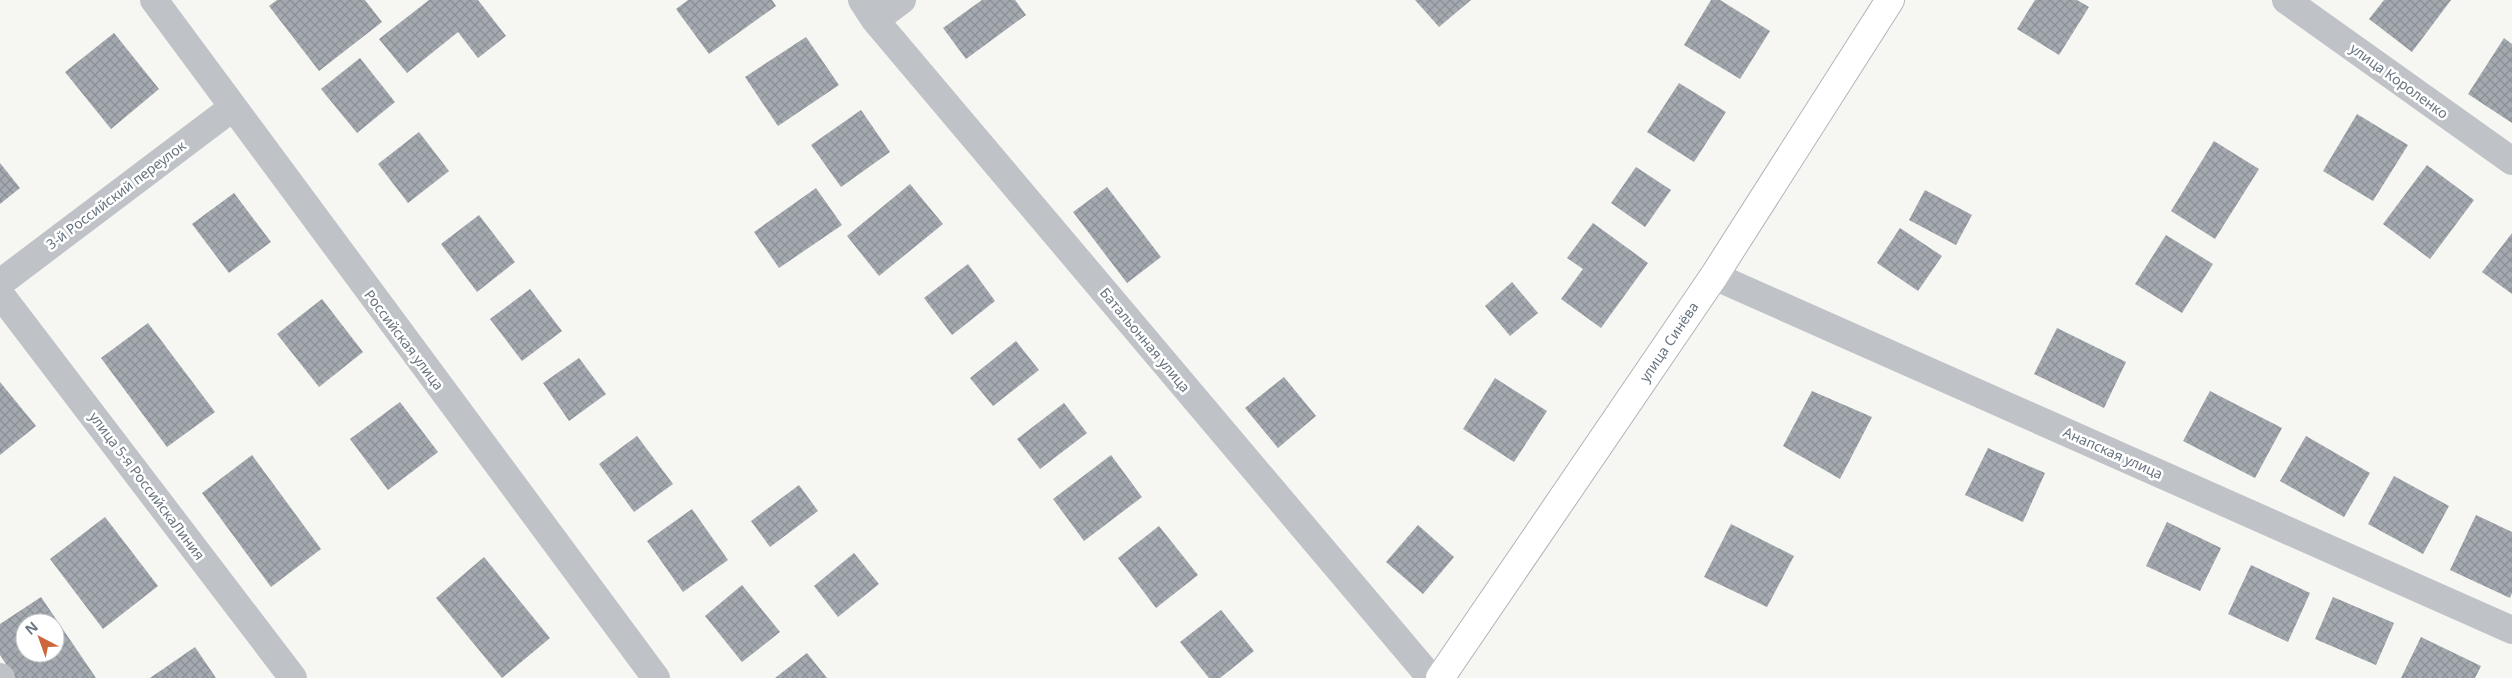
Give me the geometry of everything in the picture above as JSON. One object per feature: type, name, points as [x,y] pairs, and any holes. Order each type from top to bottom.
[{"type":"main road","name":"улица Синёва","points":[[1440,678],[1714,276],[1890,0]]},
{"type":"street","name":"Российская улица","points":[[154,0],[232,108],[656,678]]},
{"type":"street","points":[[869,10],[902,0]]},
{"type":"street","name":"улица Короленко","points":[[2286,0],[2512,162]]},
{"type":"street","name":"Батальонная улица","points":[[869,10],[1431,678]]},
{"type":"street","name":"3-й Российский переулок","points":[[0,283],[232,108]]},
{"type":"street","name":"Анапская улица","points":[[1714,276],[2512,630]]},
{"type":"street","name":"улица 5-я РоссийскаЛиния","points":[[0,294],[293,678]]},
{"type":"building","points":[[277,0],[365,0],[382,22],[319,71],[269,6]]},
{"type":"building","points":[[429,0],[478,0],[506,36],[478,58],[458,32],[407,73],[379,39]]},
{"type":"building","points":[[688,0],[772,0],[776,6],[709,54],[676,9]]},
{"type":"building","points":[[982,0],[1015,0],[1026,15],[966,59],[943,28]]},
{"type":"building","points":[[1415,0],[1471,0],[1439,27]]},
{"type":"building","points":[[1711,0],[1720,0],[1770,31],[1740,79],[1684,45]]},
{"type":"building","points":[[2035,0],[2077,0],[2089,7],[2059,55],[2017,29]]},
{"type":"building","points":[[2384,0],[2451,0],[2412,52],[2369,19]]},
{"type":"building","points":[[114,33],[159,89],[111,129],[65,72]]},
{"type":"building","points":[[806,37],[839,85],[778,126],[745,77]]},
{"type":"building","points":[[2504,38],[2512,44],[2512,123],[2468,94]]},
{"type":"building","points":[[360,58],[395,102],[357,133],[321,89]]},
{"type":"building","points":[[1679,83],[1726,112],[1694,162],[1647,132]]},
{"type":"building","points":[[861,110],[890,152],[841,187],[811,145]]},
{"type":"building","points":[[2357,114],[2408,145],[2373,201],[2323,171]]},
{"type":"building","points":[[419,132],[449,171],[408,203],[378,164]]},
{"type":"building","points":[[2214,141],[2259,169],[2215,239],[2171,211]]},
{"type":"building","points":[[0,163],[20,188],[0,204]]},
{"type":"building","points":[[2427,165],[2474,200],[2430,259],[2383,224]]},
{"type":"building","points":[[1636,167],[1671,190],[1645,227],[1611,203]]},
{"type":"building","points":[[910,184],[943,224],[879,276],[847,236]]},
{"type":"building","points":[[1107,187],[1161,257],[1127,283],[1073,212]]},
{"type":"building","points":[[816,188],[842,225],[779,268],[754,232]]},
{"type":"building","points":[[1925,190],[1972,215],[1956,245],[1909,220]]},
{"type":"building","points":[[234,193],[271,242],[229,273],[192,224]]},
{"type":"building","points":[[479,215],[515,262],[477,292],[441,244]]},
{"type":"building","points":[[1593,223],[1648,263],[1601,328],[1561,299],[1583,269],[1567,258]]},
{"type":"building","points":[[1900,228],[1942,256],[1918,291],[1877,263]]},
{"type":"building","points":[[2512,233],[2512,294],[2482,272]]},
{"type":"building","points":[[2166,235],[2213,264],[2182,313],[2135,284]]},
{"type":"building","points":[[968,264],[995,301],[952,335],[924,298]]},
{"type":"building","points":[[1512,282],[1538,313],[1510,336],[1485,306]]},
{"type":"building","points":[[530,289],[562,331],[522,361],[490,319]]},
{"type":"building","points":[[322,299],[363,352],[319,387],[277,334]]},
{"type":"building","points":[[148,323],[215,412],[167,447],[101,358]]},
{"type":"building","points":[[2057,328],[2126,362],[2104,408],[2034,374]]},
{"type":"building","points":[[1016,341],[1039,370],[993,406],[970,378]]},
{"type":"building","points":[[579,358],[606,394],[569,421],[543,383]]},
{"type":"building","points":[[1284,377],[1316,416],[1278,448],[1245,408]]},
{"type":"building","points":[[1495,378],[1547,411],[1514,462],[1463,429]]},
{"type":"building","points":[[0,382],[36,426],[0,455]]},
{"type":"building","points":[[1812,391],[1872,417],[1840,479],[1783,446]]},
{"type":"building","points":[[2210,391],[2282,428],[2255,478],[2183,441]]},
{"type":"building","points":[[400,402],[438,452],[388,490],[350,439]]},
{"type":"building","points":[[1064,403],[1087,433],[1040,469],[1017,439]]},
{"type":"building","points":[[637,436],[673,484],[634,512],[599,464]]},
{"type":"building","points":[[2306,436],[2370,473],[2344,517],[2280,481]]},
{"type":"building","points":[[1988,448],[2045,473],[2023,522],[1965,495]]},
{"type":"building","points":[[252,455],[321,549],[271,587],[202,493]]},
{"type":"building","points":[[1111,455],[1142,497],[1084,541],[1053,499]]},
{"type":"building","points":[[2394,476],[2449,506],[2423,554],[2368,524]]},
{"type":"building","points":[[799,485],[818,511],[770,547],[751,521]]},
{"type":"building","points":[[692,509],[728,560],[683,592],[647,541]]},
{"type":"building","points":[[2476,515],[2512,532],[2512,593],[2510,598],[2450,570]]},
{"type":"building","points":[[105,517],[158,586],[103,629],[50,559]]},
{"type":"building","points":[[2167,522],[2221,548],[2200,591],[2146,566]]},
{"type":"building","points":[[1731,524],[1794,556],[1767,607],[1704,577]]},
{"type":"building","points":[[1418,525],[1454,557],[1423,594],[1386,562]]},
{"type":"building","points":[[1159,526],[1198,575],[1156,608],[1118,558]]},
{"type":"building","points":[[854,553],[879,584],[838,617],[814,586]]},
{"type":"building","points":[[484,557],[550,638],[502,678],[436,598]]},
{"type":"building","points":[[2251,565],[2310,593],[2288,642],[2228,614]]},
{"type":"building","points":[[742,585],[780,632],[742,662],[705,616]]},
{"type":"building","points":[[41,597],[52,613],[17,613]]},
{"type":"building","points":[[2333,597],[2394,623],[2376,665],[2315,639]]},
{"type":"building","points":[[1221,610],[1254,651],[1220,678],[1209,678],[1180,642]]},
{"type":"building","points":[[15,614],[15,663],[65,663],[65,632],[96,678],[15,678],[0,655],[0,624]]},
{"type":"building","points":[[2421,637],[2481,666],[2475,678],[2401,678]]},
{"type":"building","points":[[195,647],[216,678],[150,678]]},
{"type":"building","points":[[807,653],[827,678],[775,678]]}]
